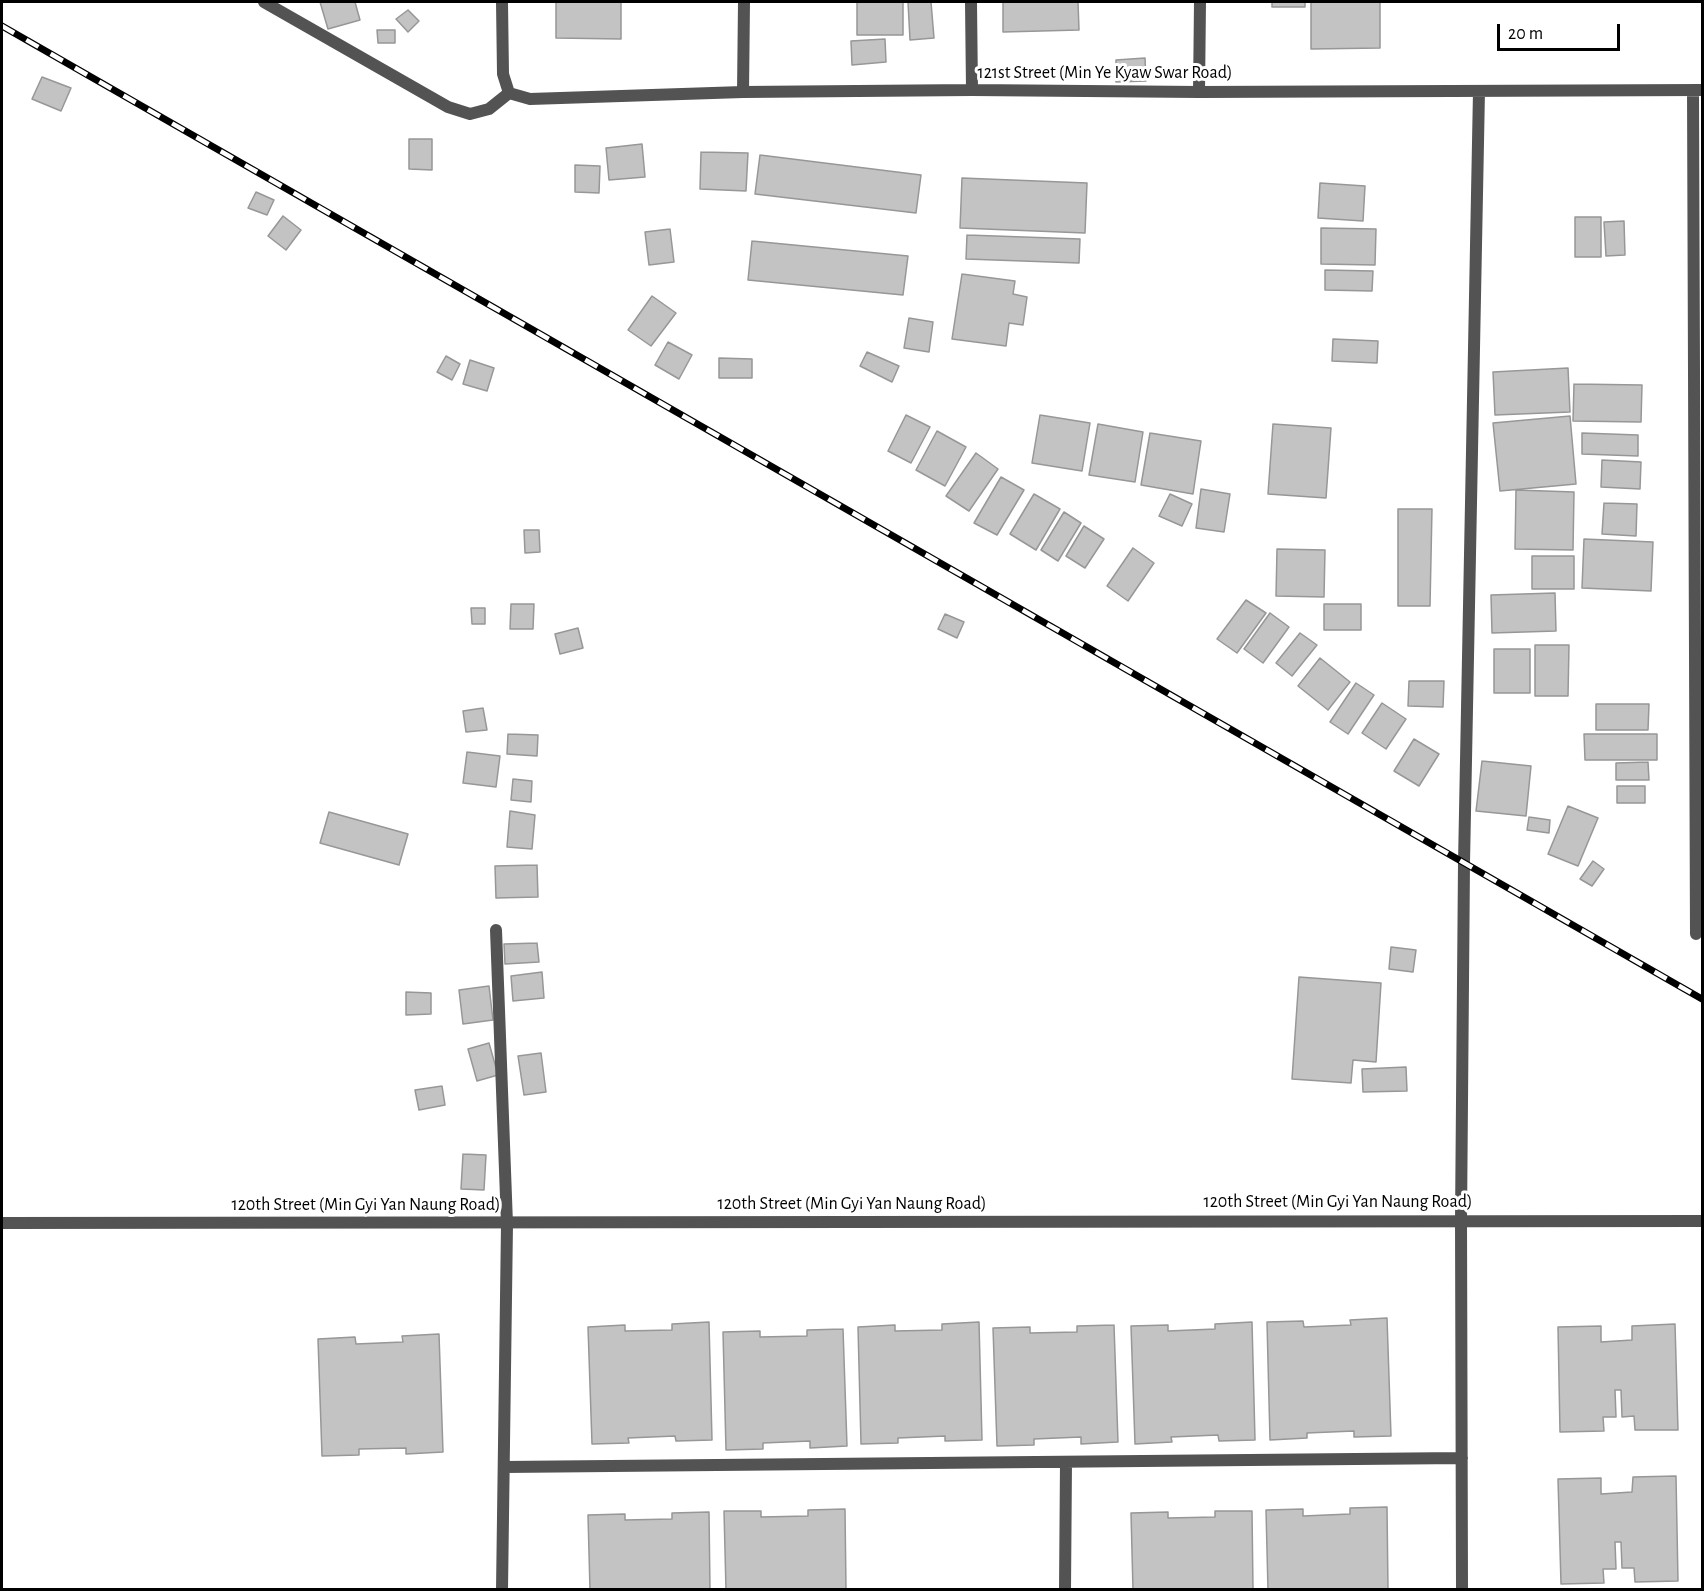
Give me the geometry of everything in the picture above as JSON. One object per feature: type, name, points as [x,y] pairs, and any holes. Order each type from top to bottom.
[{"type":"street","points":[[264,2],[448,107],[470,114],[489,109],[509,93],[503,74],[502,2]]},
{"type":"street","points":[[743,92],[744,2]]},
{"type":"street","points":[[971,2],[972,90]]},
{"type":"street","points":[[1199,92],[1200,2]]},
{"type":"street","name":"121st Street (Min Ye Kyaw Swar Road)","points":[[509,93],[530,99],[743,92],[972,90],[1199,92],[1698,90]]},
{"type":"street","points":[[1696,934],[1698,90]]},
{"type":"street","points":[[1462,1590],[1461,1220],[1464,863],[1479,91]]},
{"type":"street","points":[[496,930],[507,1224],[502,1590]]},
{"type":"street","name":"120th Street (Min Gyi Yan Naung Road)","points":[[2,1223],[1702,1221]]},
{"type":"street","points":[[504,1467],[1462,1458]]},
{"type":"street","points":[[1065,1590],[1066,1462]]},
{"type":"building","points":[[320,2],[355,2],[360,20],[328,29]]},
{"type":"building","points":[[556,2],[621,2],[621,39],[556,38]]},
{"type":"building","points":[[857,2],[903,2],[903,35],[857,35]]},
{"type":"building","points":[[908,2],[931,2],[934,38],[910,40]]},
{"type":"building","points":[[1003,2],[1078,2],[1079,30],[1003,32]]},
{"type":"building","points":[[1272,2],[1305,2],[1305,7],[1272,7]]},
{"type":"building","points":[[1311,2],[1380,2],[1380,48],[1311,49]]},
{"type":"building","points":[[408,10],[419,21],[408,32],[396,19]]},
{"type":"building","points":[[377,30],[395,30],[395,43],[378,43]]},
{"type":"building","points":[[885,39],[886,62],[852,65],[851,41]]},
{"type":"building","points":[[1145,58],[1146,81],[1116,82],[1116,60]]},
{"type":"building","points":[[42,77],[71,88],[61,111],[32,99]]},
{"type":"building","points":[[409,139],[432,139],[432,170],[409,169]]},
{"type":"building","points":[[642,144],[645,177],[609,180],[606,148]]},
{"type":"building","points":[[701,152],[748,153],[746,191],[700,189]]},
{"type":"building","points":[[760,155],[921,175],[916,213],[755,194]]},
{"type":"building","points":[[575,165],[600,166],[599,193],[575,192]]},
{"type":"building","points":[[962,178],[1087,183],[1085,233],[960,228]]},
{"type":"building","points":[[1320,183],[1365,186],[1363,221],[1318,218]]},
{"type":"building","points":[[256,192],[274,200],[267,215],[248,208]]},
{"type":"building","points":[[283,216],[301,230],[286,250],[268,236]]},
{"type":"building","points":[[1575,217],[1601,217],[1601,257],[1575,257]]},
{"type":"building","points":[[1624,221],[1625,255],[1606,256],[1604,222]]},
{"type":"building","points":[[1321,228],[1376,229],[1375,265],[1321,264]]},
{"type":"building","points":[[670,229],[674,262],[649,265],[645,232]]},
{"type":"building","points":[[967,235],[1080,239],[1079,263],[966,259]]},
{"type":"building","points":[[752,241],[908,256],[903,295],[748,280]]},
{"type":"building","points":[[1325,270],[1373,271],[1372,291],[1325,290]]},
{"type":"building","points":[[962,274],[1015,281],[1013,294],[1027,297],[1023,325],[1009,323],[1006,346],[952,339]]},
{"type":"building","points":[[652,296],[676,313],[651,346],[628,330]]},
{"type":"building","points":[[909,318],[933,322],[929,352],[904,348]]},
{"type":"building","points":[[1333,339],[1378,341],[1377,363],[1332,361]]},
{"type":"building","points":[[668,342],[692,355],[679,379],[655,365]]},
{"type":"building","points":[[867,352],[899,366],[892,382],[860,366]]},
{"type":"building","points":[[446,356],[460,364],[452,380],[437,372]]},
{"type":"building","points":[[719,358],[752,359],[752,378],[719,378]]},
{"type":"building","points":[[470,360],[494,368],[487,391],[463,384]]},
{"type":"building","points":[[1568,368],[1570,412],[1495,415],[1493,372]]},
{"type":"building","points":[[1574,384],[1642,385],[1641,422],[1573,421]]},
{"type":"building","points":[[906,415],[930,427],[911,463],[888,451]]},
{"type":"building","points":[[1040,415],[1090,423],[1082,471],[1032,463]]},
{"type":"building","points":[[1570,416],[1576,484],[1500,491],[1493,423]]},
{"type":"building","points":[[1098,424],[1143,432],[1135,482],[1089,475]]},
{"type":"building","points":[[1273,424],[1331,428],[1326,498],[1268,494]]},
{"type":"building","points":[[937,431],[966,447],[945,486],[916,470]]},
{"type":"building","points":[[1150,433],[1201,441],[1193,494],[1141,485]]},
{"type":"building","points":[[1582,433],[1638,435],[1638,456],[1582,454]]},
{"type":"building","points":[[976,453],[998,469],[969,511],[946,496]]},
{"type":"building","points":[[1602,460],[1641,462],[1640,489],[1601,487]]},
{"type":"building","points":[[1001,477],[1024,490],[997,535],[974,523]]},
{"type":"building","points":[[1201,489],[1230,494],[1224,532],[1196,528]]},
{"type":"building","points":[[1516,490],[1574,492],[1573,550],[1515,549]]},
{"type":"building","points":[[1034,494],[1060,509],[1036,550],[1010,534]]},
{"type":"building","points":[[1170,494],[1192,504],[1182,526],[1159,516]]},
{"type":"building","points":[[1604,503],[1637,504],[1636,536],[1602,534]]},
{"type":"building","points":[[1398,509],[1432,509],[1430,606],[1398,606]]},
{"type":"building","points":[[1064,512],[1081,523],[1058,561],[1041,550]]},
{"type":"building","points":[[1084,526],[1104,539],[1085,568],[1066,556]]},
{"type":"building","points":[[524,530],[539,530],[540,552],[525,553]]},
{"type":"building","points":[[1584,539],[1653,542],[1651,591],[1582,588]]},
{"type":"building","points":[[1133,548],[1154,563],[1128,601],[1107,586]]},
{"type":"building","points":[[1277,549],[1325,550],[1324,597],[1276,596]]},
{"type":"building","points":[[1532,556],[1574,556],[1574,589],[1532,589]]},
{"type":"building","points":[[1555,593],[1556,631],[1492,633],[1491,595]]},
{"type":"building","points":[[1246,600],[1266,613],[1237,653],[1217,639]]},
{"type":"building","points":[[511,604],[534,604],[533,629],[510,629]]},
{"type":"building","points":[[1324,604],[1361,604],[1361,630],[1324,630]]},
{"type":"building","points":[[471,608],[485,608],[485,624],[472,624]]},
{"type":"building","points":[[1270,613],[1289,627],[1263,663],[1244,649]]},
{"type":"building","points":[[945,614],[964,622],[957,638],[938,629]]},
{"type":"building","points":[[578,628],[583,648],[560,654],[555,634]]},
{"type":"building","points":[[1300,633],[1317,645],[1292,676],[1276,663]]},
{"type":"building","points":[[1698,639],[1702,639],[1702,682],[1700,683]]},
{"type":"building","points":[[1535,645],[1569,645],[1568,696],[1535,696]]},
{"type":"building","points":[[1494,649],[1530,649],[1530,693],[1494,693]]},
{"type":"building","points":[[1320,658],[1350,682],[1328,710],[1298,686]]},
{"type":"building","points":[[1409,681],[1444,681],[1443,707],[1408,706]]},
{"type":"building","points":[[1356,683],[1374,695],[1348,734],[1330,722]]},
{"type":"building","points":[[1382,703],[1406,719],[1386,749],[1362,733]]},
{"type":"building","points":[[1596,704],[1649,704],[1648,730],[1596,730]]},
{"type":"building","points":[[483,708],[487,730],[466,732],[463,711]]},
{"type":"building","points":[[508,734],[538,735],[537,756],[507,754]]},
{"type":"building","points":[[1584,734],[1657,734],[1657,760],[1585,760]]},
{"type":"building","points":[[1414,739],[1439,754],[1419,786],[1394,771]]},
{"type":"building","points":[[467,752],[500,756],[496,787],[463,783]]},
{"type":"building","points":[[1482,761],[1531,766],[1526,816],[1476,811]]},
{"type":"building","points":[[1648,762],[1649,780],[1616,780],[1616,763]]},
{"type":"building","points":[[513,779],[532,781],[531,802],[511,800]]},
{"type":"building","points":[[1617,786],[1645,786],[1645,803],[1617,803]]},
{"type":"building","points":[[1568,806],[1598,818],[1578,866],[1548,854]]},
{"type":"building","points":[[510,811],[535,815],[532,849],[507,847]]},
{"type":"building","points":[[329,812],[408,834],[399,865],[320,843]]},
{"type":"building","points":[[1529,817],[1550,820],[1549,833],[1527,830]]},
{"type":"building","points":[[1593,861],[1604,869],[1592,886],[1580,879]]},
{"type":"building","points":[[537,865],[538,897],[496,898],[495,866]]},
{"type":"building","points":[[537,943],[539,962],[505,964],[504,944]]},
{"type":"building","points":[[1391,947],[1416,950],[1413,972],[1389,969]]},
{"type":"building","points":[[542,972],[544,998],[513,1001],[511,976]]},
{"type":"building","points":[[1299,977],[1381,983],[1376,1062],[1353,1060],[1351,1083],[1292,1079]]},
{"type":"building","points":[[489,986],[493,1020],[463,1024],[459,990]]},
{"type":"building","points":[[406,992],[431,993],[431,1014],[406,1015]]},
{"type":"building","points":[[489,1043],[498,1075],[477,1081],[468,1049]]},
{"type":"building","points":[[541,1053],[546,1092],[524,1095],[518,1056]]},
{"type":"building","points":[[1406,1067],[1407,1091],[1363,1092],[1362,1069]]},
{"type":"building","points":[[442,1086],[445,1105],[419,1110],[415,1090]]},
{"type":"building","points":[[463,1154],[486,1155],[484,1190],[461,1189]]},
{"type":"building","points":[[1387,1318],[1391,1436],[1354,1437],[1354,1431],[1307,1433],[1307,1438],[1270,1440],[1267,1322],[1303,1321],[1304,1327],[1351,1325],[1350,1320]]},
{"type":"building","points":[[709,1322],[712,1440],[676,1441],[675,1436],[628,1438],[629,1443],[592,1444],[588,1327],[625,1325],[625,1331],[672,1330],[672,1324]]},
{"type":"building","points":[[979,1322],[982,1440],[945,1441],[945,1436],[898,1438],[898,1443],[861,1444],[858,1327],[895,1325],[895,1331],[942,1330],[942,1324]]},
{"type":"building","points":[[1252,1322],[1255,1440],[1219,1441],[1218,1435],[1171,1437],[1172,1442],[1135,1444],[1131,1326],[1168,1325],[1168,1331],[1215,1329],[1215,1324]]},
{"type":"building","points":[[1675,1324],[1678,1430],[1635,1430],[1634,1416],[1622,1417],[1621,1390],[1615,1390],[1616,1417],[1603,1417],[1604,1431],[1560,1432],[1558,1327],[1601,1326],[1601,1342],[1632,1340],[1632,1326]]},
{"type":"building","points":[[1114,1325],[1118,1442],[1081,1444],[1081,1437],[1034,1439],[1034,1445],[997,1446],[993,1328],[1030,1327],[1030,1333],[1077,1332],[1077,1326]]},
{"type":"building","points":[[843,1329],[847,1446],[810,1448],[810,1441],[763,1443],[763,1449],[726,1450],[723,1332],[760,1331],[760,1337],[807,1336],[807,1330]]},
{"type":"building","points":[[439,1334],[443,1452],[406,1454],[406,1448],[359,1449],[359,1455],[322,1456],[318,1339],[355,1337],[356,1344],[403,1342],[402,1336]]},
{"type":"building","points":[[1676,1476],[1678,1581],[1635,1582],[1634,1568],[1622,1568],[1621,1542],[1615,1542],[1616,1569],[1603,1569],[1604,1583],[1561,1584],[1558,1479],[1601,1478],[1601,1494],[1632,1492],[1633,1477]]},
{"type":"building","points":[[1387,1507],[1388,1590],[1268,1590],[1266,1510],[1303,1509],[1303,1516],[1350,1514],[1350,1508]]},
{"type":"building","points":[[845,1509],[846,1590],[726,1590],[724,1511],[761,1511],[761,1517],[808,1516],[808,1510]]},
{"type":"building","points":[[1215,1511],[1252,1511],[1253,1590],[1133,1590],[1131,1513],[1168,1512],[1168,1518],[1215,1517]]},
{"type":"building","points":[[709,1512],[710,1590],[590,1590],[588,1515],[625,1514],[625,1520],[672,1519],[672,1513]]},
{"type":"railway","points":[[2,26],[1702,999]]}]
